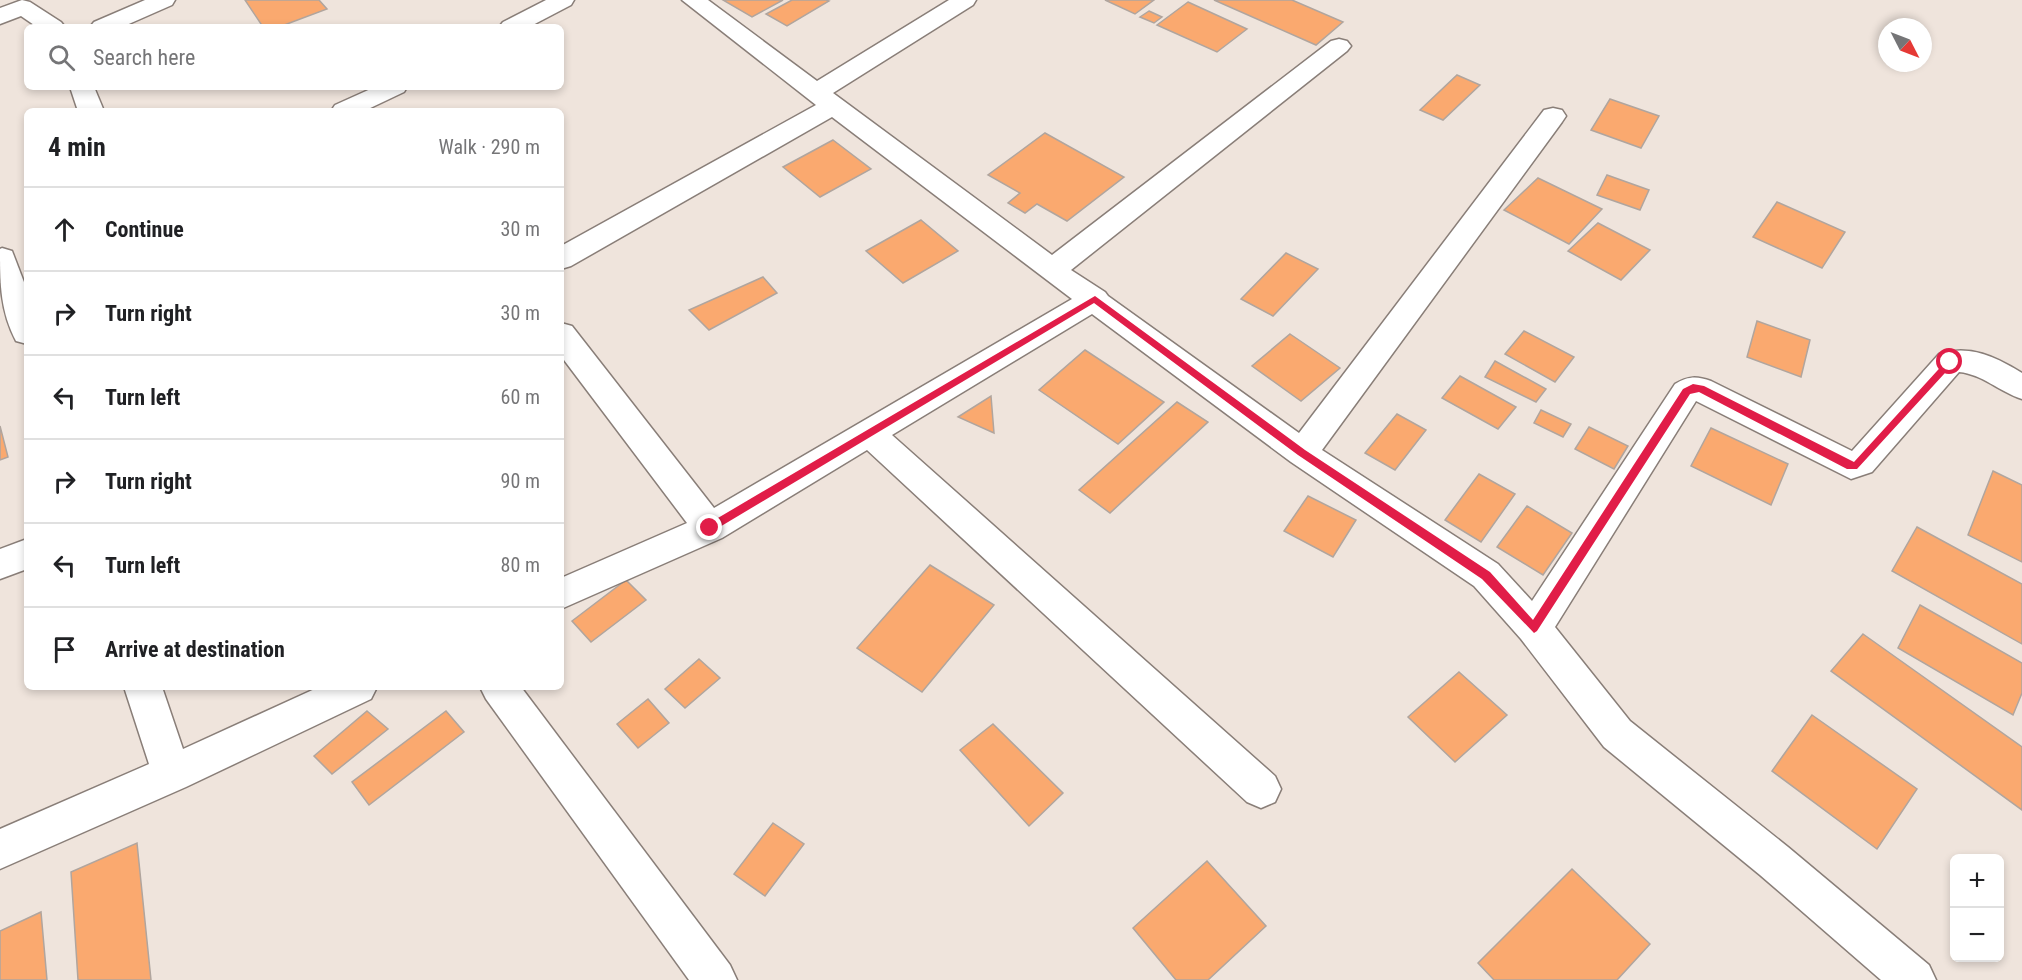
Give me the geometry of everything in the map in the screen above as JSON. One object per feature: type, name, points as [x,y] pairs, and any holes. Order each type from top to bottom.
[{"type":"street","points":[[109,24],[164,0]]},
{"type":"street","points":[[517,24],[563,0]]},
{"type":"street","points":[[693,0],[1052,270],[1095,299],[1302,453],[1486,575],[1534,628],[1617,734],[1774,861],[1914,980]]},
{"type":"street","points":[[564,257],[826,99],[965,0]]},
{"type":"street","points":[[0,17],[19,3],[49,24]]},
{"type":"street","points":[[1052,270],[1339,46]]},
{"type":"street","points":[[83,90],[90,108]]},
{"type":"street","points":[[354,108],[387,98]]},
{"type":"street","points":[[1302,453],[1553,116]]},
{"type":"street","points":[[10,255],[24,319]]},
{"type":"street","points":[[564,593],[710,528],[1095,299]]},
{"type":"street","points":[[564,338],[710,528]]},
{"type":"street","points":[[1534,628],[1686,392],[1693,388],[1700,389],[1851,466],[1861,463],[1950,362],[1960,360],[1973,362],[2022,387]]},
{"type":"street","points":[[869,433],[1261,789]]},
{"type":"street","points":[[0,564],[24,555]]},
{"type":"street","points":[[144,690],[172,774]]},
{"type":"street","points":[[0,849],[172,774],[352,690]]},
{"type":"street","points":[[501,690],[715,980]]},
{"type":"building","points":[[245,0],[319,0],[327,9],[287,24],[261,24]]},
{"type":"building","points":[[723,0],[783,0],[752,17]]},
{"type":"building","points":[[792,0],[829,1],[787,26],[766,14]]},
{"type":"building","points":[[1105,0],[1154,0],[1135,14]]},
{"type":"building","points":[[1214,0],[1292,0],[1343,22],[1316,45]]},
{"type":"building","points":[[1188,2],[1247,29],[1217,52],[1157,25]]},
{"type":"building","points":[[1149,11],[1162,17],[1154,23],[1140,17]]},
{"type":"building","points":[[1457,75],[1480,85],[1443,120],[1420,110]]},
{"type":"building","points":[[1610,99],[1659,116],[1641,148],[1591,130]]},
{"type":"building","points":[[1045,133],[1124,177],[1067,221],[1037,204],[1025,213],[1008,203],[1020,193],[988,175]]},
{"type":"building","points":[[833,140],[871,169],[820,197],[783,167]]},
{"type":"building","points":[[1607,175],[1649,190],[1640,210],[1597,195]]},
{"type":"building","points":[[1538,178],[1602,209],[1569,244],[1504,210]]},
{"type":"building","points":[[1777,202],[1845,232],[1822,268],[1753,237]]},
{"type":"building","points":[[921,220],[958,251],[903,283],[866,251]]},
{"type":"building","points":[[1598,223],[1650,250],[1621,280],[1568,251]]},
{"type":"building","points":[[1286,253],[1318,269],[1273,316],[1241,299]]},
{"type":"building","points":[[763,277],[777,293],[709,330],[689,310]]},
{"type":"building","points":[[1757,321],[1810,340],[1801,377],[1747,357]]},
{"type":"building","points":[[1524,331],[1574,357],[1555,382],[1505,354]]},
{"type":"building","points":[[1290,334],[1340,368],[1301,401],[1252,366]]},
{"type":"building","points":[[1085,350],[1164,402],[1118,444],[1039,390]]},
{"type":"building","points":[[1495,361],[1546,389],[1536,402],[1485,377]]},
{"type":"building","points":[[1460,376],[1516,407],[1498,429],[1442,398]]},
{"type":"building","points":[[991,396],[994,433],[958,417]]},
{"type":"building","points":[[1177,402],[1208,422],[1110,513],[1079,490]]},
{"type":"building","points":[[1541,410],[1571,424],[1563,437],[1534,423]]},
{"type":"building","points":[[1397,414],[1426,430],[1395,470],[1365,453]]},
{"type":"building","points":[[0,426],[8,457],[0,460]]},
{"type":"building","points":[[1589,427],[1628,446],[1614,469],[1575,449]]},
{"type":"building","points":[[1711,428],[1788,464],[1771,505],[1691,466]]},
{"type":"building","points":[[1993,471],[2022,485],[2022,562],[1968,535]]},
{"type":"building","points":[[1479,474],[1515,494],[1481,542],[1445,520]]},
{"type":"building","points":[[1308,496],[1356,520],[1333,557],[1284,531]]},
{"type":"building","points":[[1527,506],[1572,533],[1543,575],[1497,547]]},
{"type":"building","points":[[1917,527],[2022,584],[2022,644],[1892,571]]},
{"type":"building","points":[[930,565],[994,605],[922,692],[857,648]]},
{"type":"building","points":[[626,580],[646,600],[591,642],[572,621]]},
{"type":"building","points":[[1920,605],[2022,663],[2022,693],[2013,715],[1898,648]]},
{"type":"building","points":[[1863,634],[2022,747],[2022,810],[1831,671]]},
{"type":"building","points":[[699,659],[720,678],[685,708],[665,689]]},
{"type":"building","points":[[1459,672],[1507,715],[1455,762],[1408,717]]},
{"type":"building","points":[[648,699],[669,723],[638,748],[617,724]]},
{"type":"building","points":[[367,711],[388,729],[332,774],[314,756]]},
{"type":"building","points":[[446,711],[464,732],[369,805],[352,782]]},
{"type":"building","points":[[1812,715],[1917,789],[1877,849],[1772,771]]},
{"type":"building","points":[[993,724],[1063,793],[1029,826],[960,750]]},
{"type":"building","points":[[773,823],[804,844],[765,896],[734,874]]},
{"type":"building","points":[[137,843],[151,980],[78,980],[71,872]]},
{"type":"building","points":[[1207,861],[1266,926],[1208,980],[1176,980],[1133,928]]},
{"type":"building","points":[[1572,869],[1650,944],[1617,980],[1494,980],[1478,963]]},
{"type":"building","points":[[41,912],[47,980],[0,980],[0,931]]},
{"type":"route","points":[[710,528],[1095,299],[1302,453],[1486,575],[1534,628],[1686,392],[1693,388],[1700,389],[1851,466],[1857,466],[1950,362]]}]
